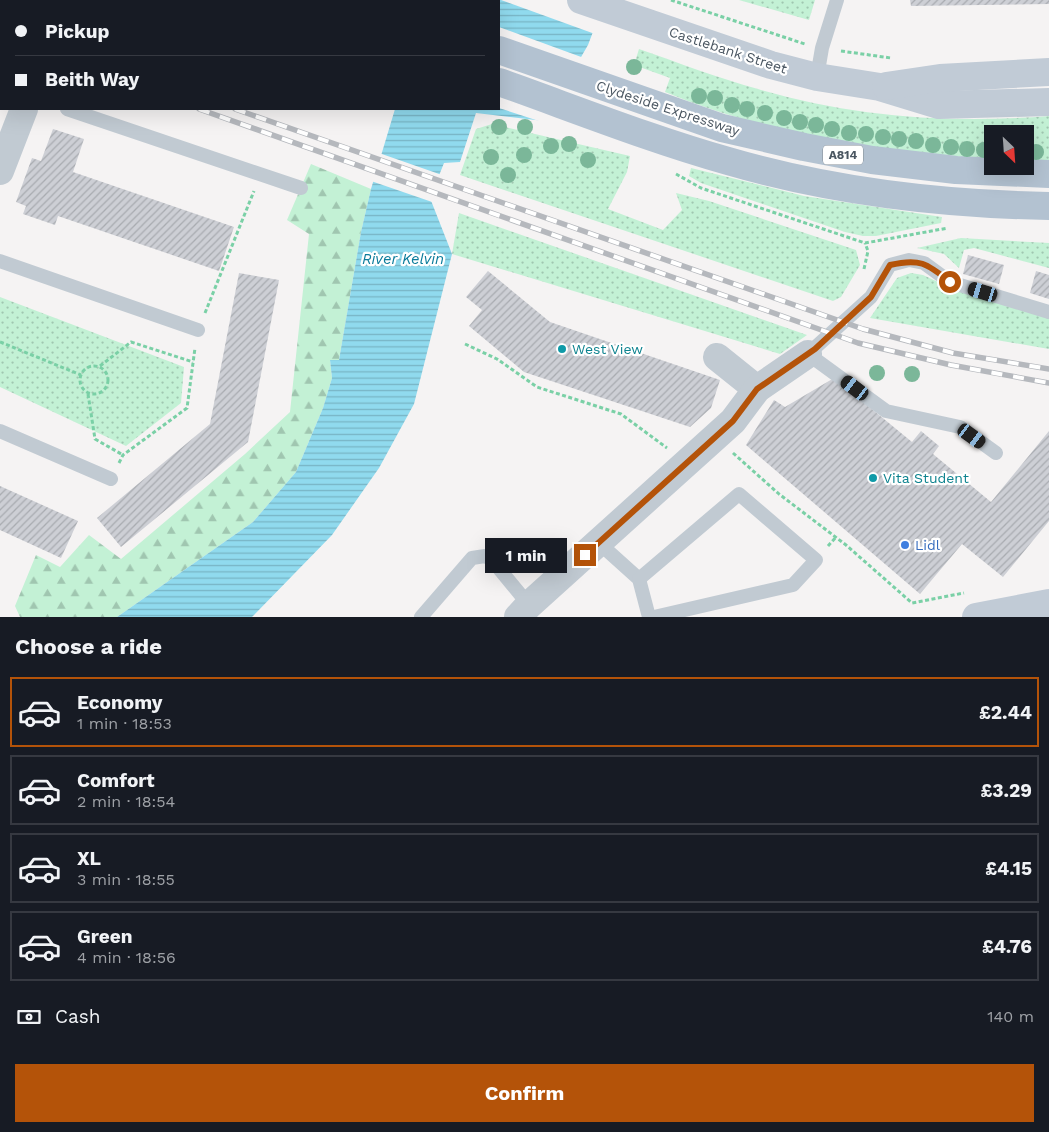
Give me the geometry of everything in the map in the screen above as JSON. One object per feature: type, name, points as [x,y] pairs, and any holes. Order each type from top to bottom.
[{"type":"main road","name":"Castlebank Street","points":[[580,0],[771,65],[817,77],[880,87],[939,105],[1049,102]]},
{"type":"main road","name":"Clydeside Expressway","points":[[500,50],[722,128],[862,158],[956,170],[1049,174]]},
{"type":"main road","name":"Castlebank Street","points":[[880,87],[940,78],[1049,72]]},
{"type":"main road","name":"A814","points":[[500,82],[656,138],[728,161],[785,175],[860,190],[948,201],[1049,206]]},
{"type":"main road","points":[[977,617],[1049,603]]},
{"type":"street","points":[[0,171],[24,110]]},
{"type":"street","points":[[524,611],[733,421],[757,389],[808,354]]},
{"type":"street","points":[[717,358],[757,389]]},
{"type":"lane","points":[[817,77],[822,48],[837,0]]},
{"type":"lane","points":[[70,110],[301,188]]},
{"type":"lane","points":[[996,453],[960,427],[886,411],[808,354],[871,297],[890,265],[909,260],[924,263],[950,282],[1049,312]]},
{"type":"lane","points":[[0,261],[198,330]]},
{"type":"lane","points":[[0,431],[111,479]]},
{"type":"lane","points":[[639,579],[739,494],[816,560],[793,585],[654,617]]},
{"type":"lane","points":[[599,543],[639,579],[648,617]]},
{"type":"lane","points":[[421,617],[472,558],[485,556],[492,560],[524,611]]},
{"type":"path","name":"Castlebank Street","points":[[671,0],[782,37],[822,48],[895,58]]},
{"type":"path","points":[[667,169],[700,188],[865,243],[956,226]]},
{"type":"path","points":[[0,342],[81,376]]},
{"type":"path","points":[[123,455],[95,439],[88,394],[78,383],[85,368],[100,366],[131,342],[193,362]]},
{"type":"path","points":[[465,344],[497,359],[537,387],[621,414],[688,463]]},
{"type":"path","points":[[88,394],[103,392],[109,379],[100,366]]},
{"type":"path","points":[[715,438],[779,494],[846,545],[912,603],[971,592],[977,617]]},
{"type":"green space","points":[[739,0],[815,0],[809,20]]},
{"type":"green space","points":[[639,49],[743,85],[794,99],[866,112],[902,116],[976,119],[1049,116],[1049,162],[1034,161],[1034,125],[984,125],[984,158],[867,146],[784,130],[704,107],[665,92],[670,78],[634,65]]},
{"type":"green space","points":[[492,124],[630,156],[627,172],[608,209],[663,230],[682,210],[676,193],[709,201],[856,250],[860,265],[841,297],[833,301],[460,175],[476,129]]},
{"type":"green space","points":[[311,164],[371,189],[361,232],[339,360],[330,360],[332,378],[323,408],[296,472],[253,522],[117,617],[20,617],[15,606],[36,555],[60,567],[89,535],[121,559],[245,454],[290,412],[309,234],[287,220]]},
{"type":"green space","points":[[691,168],[804,196],[942,217],[941,223],[876,236],[863,236],[845,232],[701,183],[689,176]]},
{"type":"green space","points":[[459,213],[807,335],[780,354],[452,254]]},
{"type":"green space","points":[[961,238],[1049,243],[1049,268],[974,248],[964,250],[959,268],[944,254],[917,248]]},
{"type":"green space","points":[[911,273],[923,275],[953,289],[1049,317],[1049,349],[870,318],[897,278]]},
{"type":"green space","points":[[0,297],[184,367],[181,403],[126,446],[0,387]]},
{"type":"water","name":"River Kelvin","points":[[500,0],[605,0],[588,45],[544,121],[476,113],[460,162],[444,163],[430,198],[452,254],[414,404],[379,468],[332,535],[252,617],[117,617],[253,522],[296,472],[323,408],[332,378],[330,360],[339,360],[361,232],[371,189],[395,110],[500,110]]},
{"type":"pier","points":[[501,0],[607,0],[595,34]]},
{"type":"pier","points":[[500,27],[584,58],[545,123],[500,108]]},
{"type":"pier","points":[[379,153],[442,175],[433,198],[435,203],[371,181]]},
{"type":"building","points":[[910,0],[1049,0],[1049,4],[911,6]]},
{"type":"building","points":[[53,129],[84,139],[73,172],[234,227],[219,271],[58,216],[55,225],[23,214],[26,206],[16,202],[32,158],[41,161]]},
{"type":"building","points":[[968,255],[1004,265],[999,284],[963,274]]},
{"type":"building","name":"West View","points":[[488,271],[550,322],[720,380],[711,408],[690,427],[524,372],[469,326],[482,310],[466,297]]},
{"type":"building","points":[[1036,271],[1049,275],[1049,299],[1030,293]]},
{"type":"building","points":[[239,273],[279,280],[248,442],[121,547],[97,518],[210,424]]},
{"type":"building","name":"Vita Student","points":[[834,378],[912,442],[921,431],[939,446],[933,454],[991,502],[1049,431],[1049,521],[1003,577],[962,544],[920,594],[746,445],[774,400],[785,407]]},
{"type":"building","points":[[0,486],[78,521],[61,558],[0,530]]},
{"type":"railway","points":[[202,110],[858,343],[951,365],[1049,383]]},
{"type":"railway","points":[[238,110],[863,329],[953,353],[1049,369]]},
{"type":"place","name":"West View","points":[[562,349]]},
{"type":"place","name":"Vita Student","points":[[873,478]]},
{"type":"place","name":"Lidl","points":[[905,545]]},
{"type":"route","points":[[585,555],[733,421],[757,389],[815,349],[871,297],[890,265],[909,260],[924,263],[950,282]]}]
